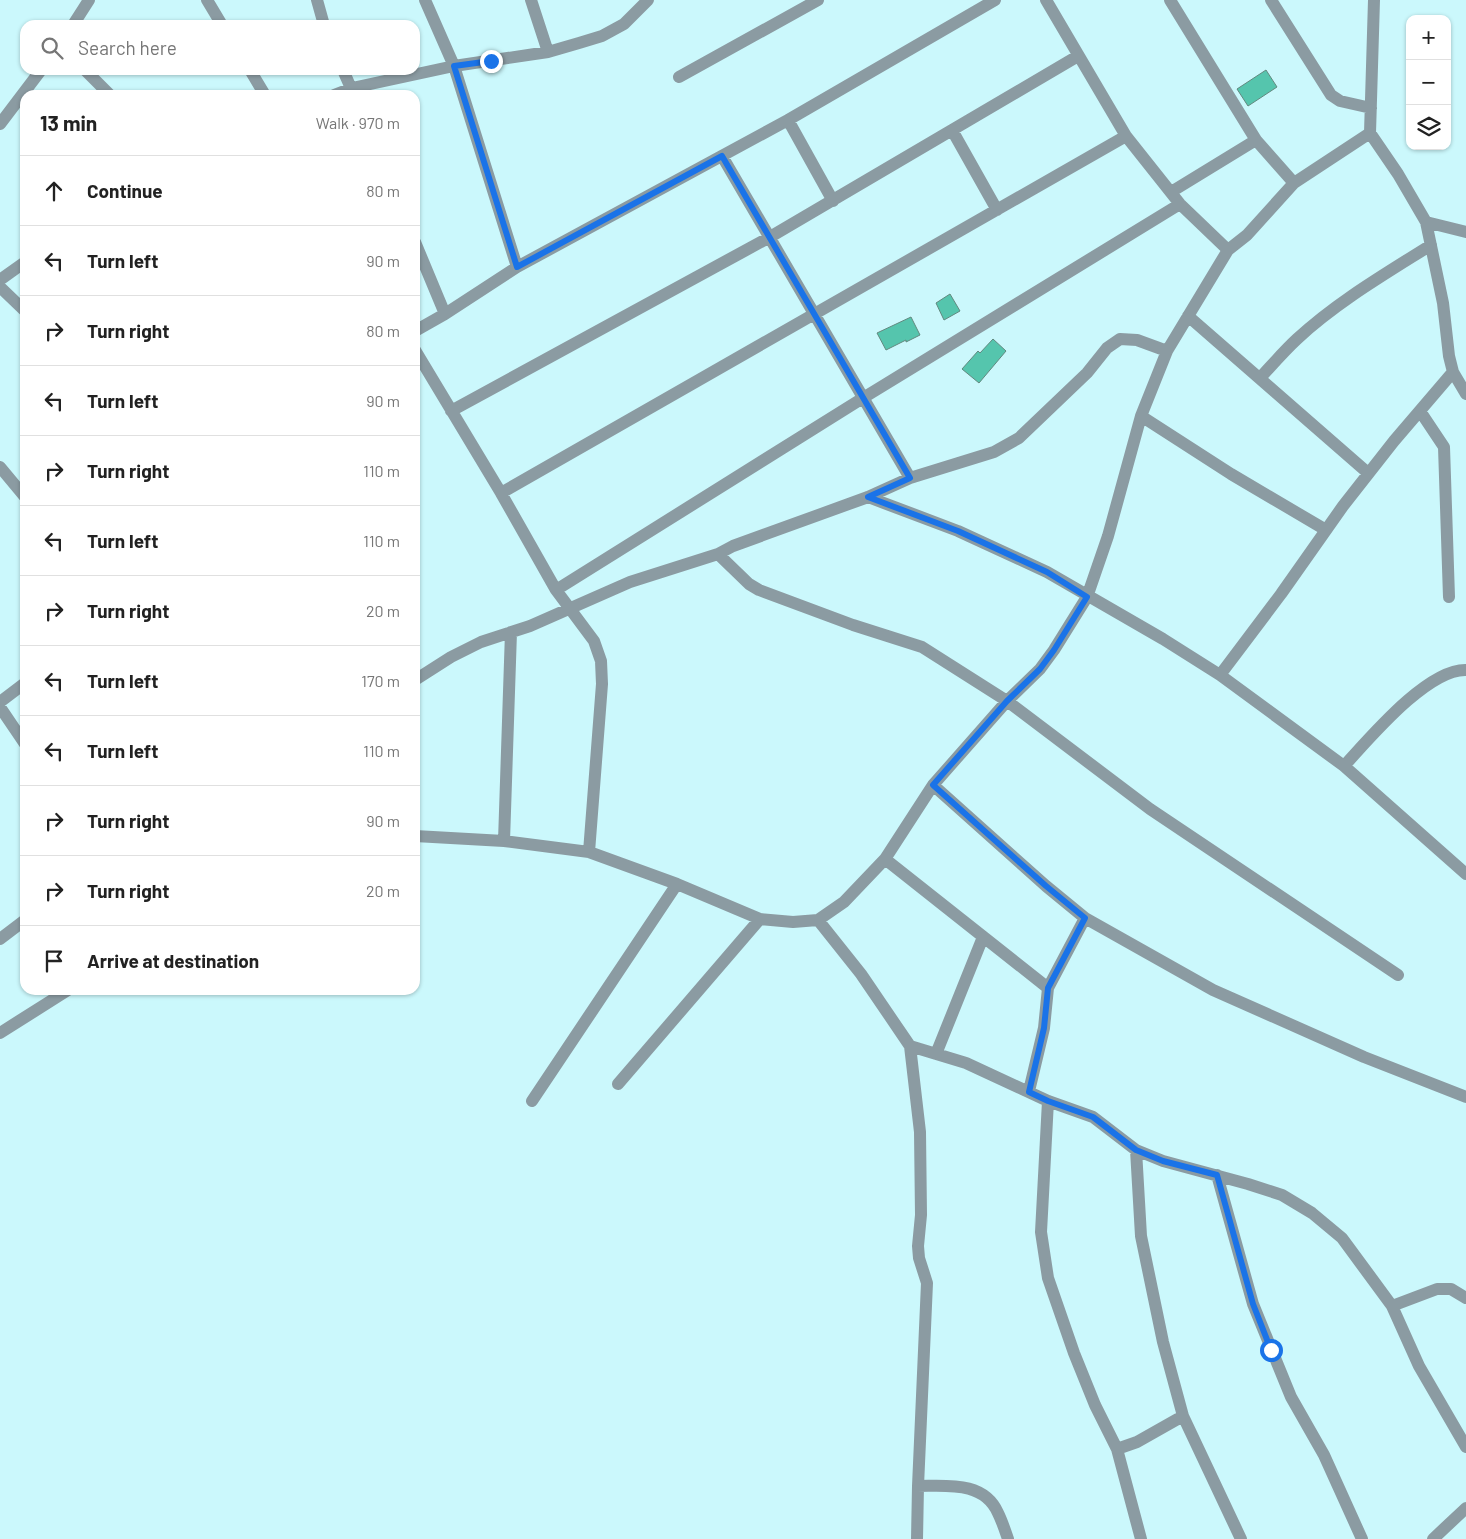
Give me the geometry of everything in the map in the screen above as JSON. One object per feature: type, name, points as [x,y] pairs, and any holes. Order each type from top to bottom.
[{"type":"street","points":[[207,0],[219,20]]},
{"type":"street","points":[[317,0],[323,20]]},
{"type":"street","points":[[426,0],[454,66],[517,267]]},
{"type":"street","points":[[531,0],[548,52]]},
{"type":"street","points":[[420,75],[454,66],[548,52],[602,36],[624,24],[648,0]]},
{"type":"street","points":[[679,77],[818,0]]},
{"type":"street","points":[[420,328],[517,267],[788,120],[995,0]]},
{"type":"street","points":[[1046,0],[1126,136],[1180,204],[1228,250]]},
{"type":"street","points":[[1170,0],[1256,140],[1294,183]]},
{"type":"street","points":[[1271,0],[1331,96],[1340,101],[1371,108]]},
{"type":"street","points":[[1374,0],[1370,133],[1398,174],[1426,222],[1443,304],[1449,356],[1453,372],[1466,394]]},
{"type":"street","points":[[76,20],[87,1]]},
{"type":"street","points":[[451,411],[770,237],[1078,56]]},
{"type":"street","points":[[26,90],[37,75]]},
{"type":"street","points":[[90,75],[105,90]]},
{"type":"street","points":[[253,75],[262,90]]},
{"type":"street","points":[[345,75],[352,90]]},
{"type":"street","points":[[361,90],[419,75]]},
{"type":"street","points":[[0,124],[20,98]]},
{"type":"street","points":[[788,120],[833,201]]},
{"type":"street","points":[[952,130],[997,210]]},
{"type":"street","points":[[420,836],[504,841],[588,852],[677,884],[760,919],[793,922],[818,920],[844,902],[885,859],[933,785],[1007,701],[1040,669],[1087,597],[1108,536],[1141,416],[1167,351],[1228,250],[1247,235],[1294,183],[1370,133]]},
{"type":"street","points":[[501,492],[1126,136]]},
{"type":"street","points":[[1171,192],[1256,140]]},
{"type":"street","points":[[722,156],[910,478]]},
{"type":"street","points":[[556,590],[863,398],[1180,204]]},
{"type":"street","points":[[1426,222],[1466,232]]},
{"type":"street","points":[[1260,378],[1296,340],[1317,322],[1352,296],[1431,245]]},
{"type":"street","points":[[420,254],[445,314]]},
{"type":"street","points":[[0,280],[20,266]]},
{"type":"street","points":[[0,287],[20,306]]},
{"type":"street","points":[[1188,316],[1368,473]]},
{"type":"street","points":[[420,677],[451,657],[481,642],[530,626],[630,582],[718,554],[733,546],[868,497],[910,478],[994,452],[1019,438],[1087,373],[1107,348],[1120,340],[1137,340],[1167,351]]},
{"type":"street","points":[[420,358],[501,492],[556,590],[594,641],[602,662],[602,684],[588,852]]},
{"type":"street","points":[[1220,675],[1368,473],[1453,372]]},
{"type":"street","points":[[1420,412],[1444,447],[1450,597]]},
{"type":"street","points":[[1141,416],[1232,474],[1326,530]]},
{"type":"street","points":[[0,467],[20,492]]},
{"type":"street","points":[[868,497],[958,531],[1047,572],[1087,597],[1163,639],[1220,675],[1344,766],[1466,874]]},
{"type":"street","points":[[718,554],[749,584],[759,590],[853,625],[922,647],[1007,701],[1150,808],[1398,975]]},
{"type":"street","points":[[504,841],[511,632]]},
{"type":"street","points":[[1344,766],[1405,701],[1446,675],[1466,670]]},
{"type":"street","points":[[0,702],[20,687]]},
{"type":"street","points":[[0,707],[20,737]]},
{"type":"street","points":[[933,785],[1046,886],[1085,918],[1213,990],[1364,1057],[1466,1097]]},
{"type":"street","points":[[885,859],[1048,988]]},
{"type":"street","points":[[532,1101],[677,884]]},
{"type":"street","points":[[1029,1092],[1044,1028],[1048,988],[1085,918]]},
{"type":"street","points":[[618,1084],[760,919]]},
{"type":"street","points":[[818,920],[861,974],[910,1046],[920,1132],[921,1214],[918,1246],[927,1282],[917,1539]]},
{"type":"street","points":[[0,939],[20,928]]},
{"type":"street","points":[[936,1054],[983,937]]},
{"type":"street","points":[[0,1033],[58,995]]},
{"type":"street","points":[[910,1046],[966,1063],[1048,1101],[1093,1117],[1136,1150],[1163,1161],[1282,1195],[1312,1213],[1342,1238],[1392,1306],[1419,1366],[1466,1447]]},
{"type":"street","points":[[1048,1101],[1041,1232],[1048,1278],[1074,1353],[1095,1405],[1116,1449],[1141,1539]]},
{"type":"street","points":[[1136,1150],[1141,1236],[1163,1342],[1183,1416],[1241,1539]]},
{"type":"street","points":[[1217,1175],[1253,1304],[1291,1397],[1324,1454],[1362,1539]]},
{"type":"street","points":[[1392,1306],[1437,1289],[1451,1289],[1466,1298]]},
{"type":"street","points":[[1116,1449],[1136,1442],[1183,1416]]},
{"type":"street","points":[[918,1486],[965,1486],[975,1490],[992,1501],[1008,1539]]},
{"type":"street","points":[[1433,1539],[1466,1508]]},
{"type":"building","points":[[1266,70],[1277,87],[1248,106],[1237,89]]},
{"type":"building","points":[[950,294],[960,311],[944,320],[936,303]]},
{"type":"building","points":[[911,317],[920,335],[886,350],[877,333]]},
{"type":"building","points":[[993,339],[1006,351],[979,383],[962,369],[978,351],[980,353]]},
{"type":"route","points":[[491,61],[454,66],[517,267],[722,156],[910,478],[868,497],[958,531],[1047,572],[1087,597],[1040,669],[1007,701],[933,785],[1046,886],[1085,918],[1048,988],[1044,1028],[1029,1092],[1093,1117],[1136,1150],[1163,1161],[1217,1175],[1253,1304],[1271,1350]]}]
